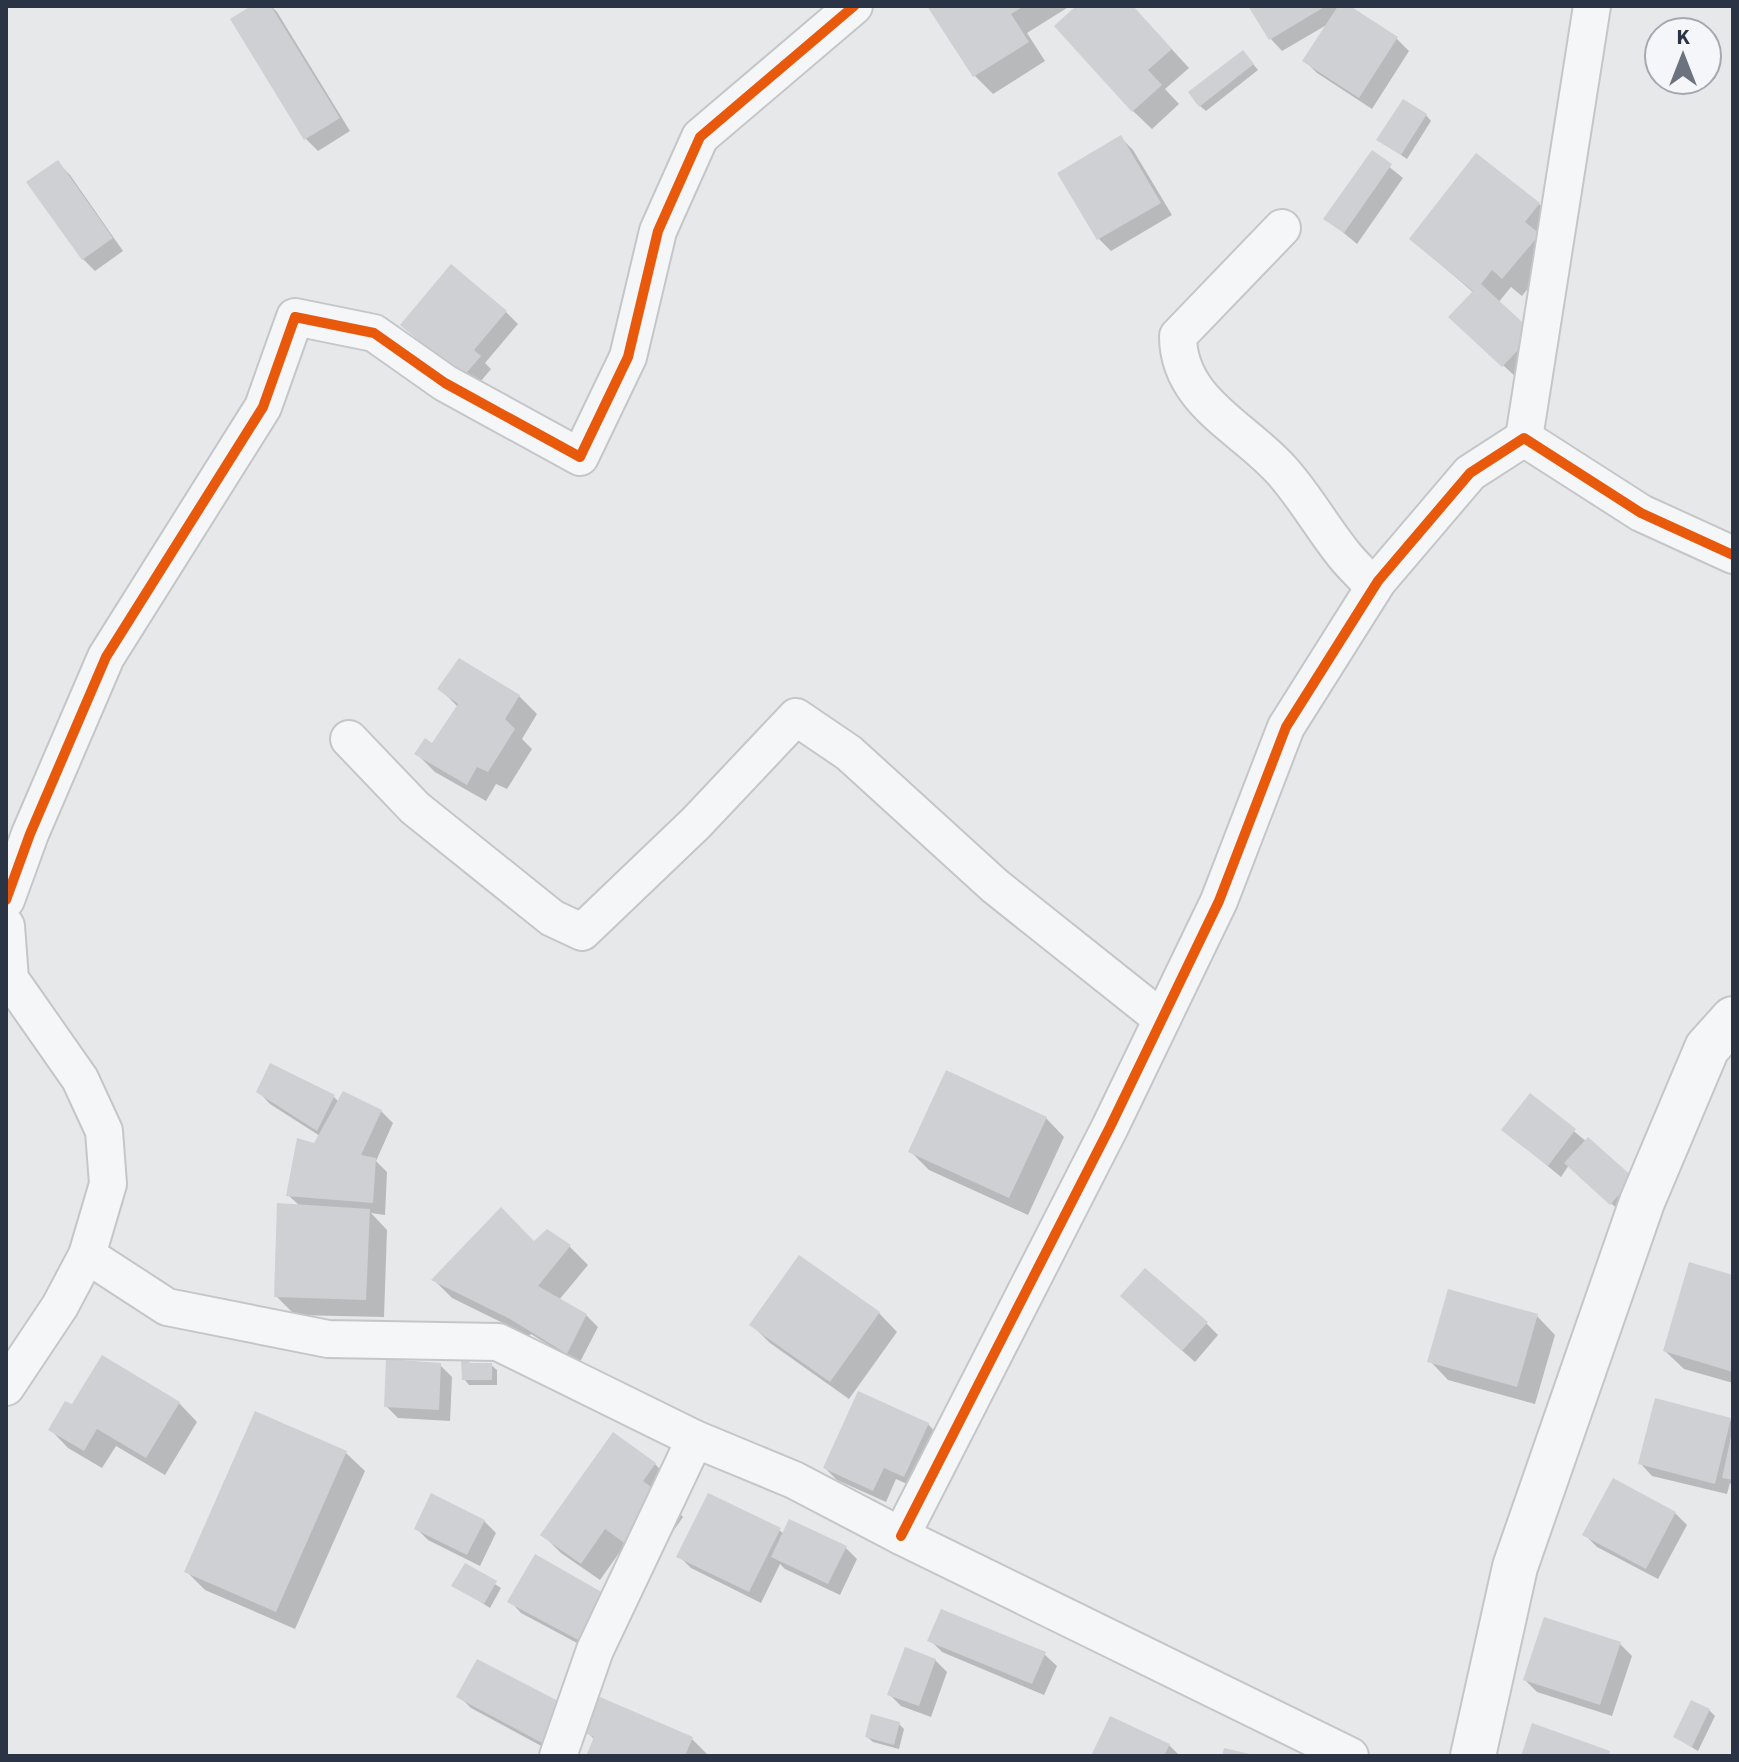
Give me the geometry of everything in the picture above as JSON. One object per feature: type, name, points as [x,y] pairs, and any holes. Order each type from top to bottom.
[{"type":"street","points":[[6,900],[30,834],[106,657],[263,407],[295,317],[374,333],[445,383],[580,457],[628,357],[658,231],[700,137],[854,6]]},
{"type":"street","points":[[901,1536],[1110,1127],[1219,901],[1286,727],[1374,587],[1470,473],[1524,438],[1592,6]]},
{"type":"street","points":[[1282,228],[1178,336],[1178,355],[1191,383],[1211,410],[1281,469],[1344,556],[1374,587]]},
{"type":"street","points":[[1524,438],[1641,513],[1733,555]]},
{"type":"street","points":[[349,739],[415,808],[552,918],[582,932],[696,823],[796,717],[849,753],[995,886],[1162,1019]]},
{"type":"street","points":[[6,926],[10,979],[80,1079],[104,1131],[108,1184],[87,1255],[60,1306],[6,1387]]},
{"type":"street","points":[[1473,1756],[1515,1567],[1637,1216],[1707,1048],[1733,1019]]},
{"type":"street","points":[[87,1255],[167,1307],[328,1339],[498,1342],[695,1439],[794,1480],[901,1536],[1350,1756]]},
{"type":"street","points":[[558,1756],[595,1650],[695,1439]]},
{"type":"building","points":[[251,6],[271,6],[340,118],[304,140],[230,19]]},
{"type":"building","points":[[927,6],[1024,6],[1011,14],[1029,42],[973,77]]},
{"type":"building","points":[[1076,6],[1133,6],[1172,49],[1148,70],[1162,85],[1132,112],[1054,26]]},
{"type":"building","points":[[1248,6],[1326,6],[1269,40]]},
{"type":"building","points":[[1338,6],[1350,6],[1398,37],[1359,98],[1302,61]]},
{"type":"building","points":[[1243,50],[1254,64],[1199,107],[1188,92]]},
{"type":"building","points":[[1403,99],[1427,114],[1401,155],[1376,140]]},
{"type":"building","points":[[1121,135],[1161,203],[1097,240],[1057,173]]},
{"type":"building","points":[[1372,150],[1392,164],[1344,233],[1323,219]]},
{"type":"building","points":[[1476,153],[1540,203],[1525,222],[1540,234],[1502,279],[1492,270],[1481,284],[1534,333],[1502,367],[1448,317],[1473,291],[1409,239]]},
{"type":"building","points":[[58,160],[113,238],[82,260],[26,182]]},
{"type":"building","points":[[451,264],[507,311],[474,350],[481,356],[463,377],[400,325]]},
{"type":"building","points":[[459,658],[520,695],[505,719],[515,729],[488,772],[477,767],[467,785],[414,754],[425,738],[432,743],[458,704],[437,689]]},
{"type":"building","points":[[270,1063],[335,1095],[317,1131],[256,1092]]},
{"type":"building","points":[[946,1070],[1047,1117],[1009,1198],[908,1152]]},
{"type":"building","points":[[343,1091],[382,1110],[361,1155],[376,1158],[373,1203],[286,1196],[297,1138],[314,1143]]},
{"type":"building","points":[[1530,1093],[1576,1129],[1548,1166],[1501,1130]]},
{"type":"building","points":[[1588,1137],[1634,1178],[1610,1205],[1564,1163]]},
{"type":"building","points":[[277,1203],[370,1209],[366,1300],[274,1297]]},
{"type":"building","points":[[501,1207],[534,1241],[547,1229],[571,1245],[538,1286],[587,1314],[567,1354],[510,1319],[431,1280]]},
{"type":"building","points":[[799,1255],[880,1312],[830,1382],[749,1325]]},
{"type":"building","points":[[1689,1262],[1733,1275],[1733,1372],[1663,1351]]},
{"type":"building","points":[[1145,1268],[1208,1322],[1182,1351],[1120,1296]]},
{"type":"building","points":[[1448,1289],[1538,1314],[1517,1387],[1427,1362]]},
{"type":"building","points":[[102,1355],[180,1402],[146,1458],[97,1429],[84,1451],[48,1430],[65,1401],[72,1404]]},
{"type":"building","points":[[386,1359],[441,1363],[439,1410],[384,1407]]},
{"type":"building","points":[[461,1359],[468,1359],[470,1363],[492,1363],[492,1380],[462,1380]]},
{"type":"building","points":[[858,1391],[929,1423],[904,1477],[884,1468],[873,1491],[823,1468]]},
{"type":"building","points":[[1655,1398],[1731,1418],[1715,1484],[1638,1464]]},
{"type":"building","points":[[255,1411],[347,1451],[276,1612],[184,1572]]},
{"type":"building","points":[[613,1432],[656,1463],[643,1481],[666,1498],[630,1547],[605,1529],[581,1564],[540,1535]]},
{"type":"building","points":[[1733,1432],[1733,1480],[1722,1478]]},
{"type":"building","points":[[1613,1478],[1676,1512],[1646,1569],[1582,1535]]},
{"type":"building","points":[[431,1493],[485,1520],[467,1555],[414,1529]]},
{"type":"building","points":[[708,1493],[781,1528],[749,1592],[676,1557]]},
{"type":"building","points":[[789,1519],[847,1546],[828,1584],[771,1557]]},
{"type":"building","points":[[535,1554],[605,1594],[580,1641],[507,1602]]},
{"type":"building","points":[[465,1563],[497,1581],[484,1604],[451,1586]]},
{"type":"building","points":[[941,1609],[1046,1652],[1032,1684],[927,1641]]},
{"type":"building","points":[[1544,1617],[1621,1642],[1600,1705],[1523,1680]]},
{"type":"building","points":[[905,1647],[936,1659],[919,1706],[887,1695]]},
{"type":"building","points":[[477,1659],[568,1706],[546,1745],[456,1697]]},
{"type":"building","points":[[600,1697],[693,1737],[685,1756],[586,1756],[594,1737],[584,1732]]},
{"type":"building","points":[[1691,1700],[1710,1709],[1692,1747],[1673,1737]]},
{"type":"building","points":[[871,1714],[900,1722],[894,1745],[865,1737]]},
{"type":"building","points":[[1110,1716],[1170,1744],[1164,1756],[1091,1756]]},
{"type":"building","points":[[1532,1723],[1610,1751],[1609,1756],[1521,1756]]},
{"type":"building","points":[[1224,1748],[1254,1755],[1222,1756]]},
{"type":"cycle path","points":[[6,900],[30,834],[106,657],[263,407],[295,317],[374,333],[445,383],[580,457],[628,357],[658,231],[700,137],[854,6]]},
{"type":"cycle path","points":[[901,1536],[1110,1127],[1219,901],[1286,727],[1378,581],[1470,473],[1524,438],[1641,513],[1733,555]]}]
